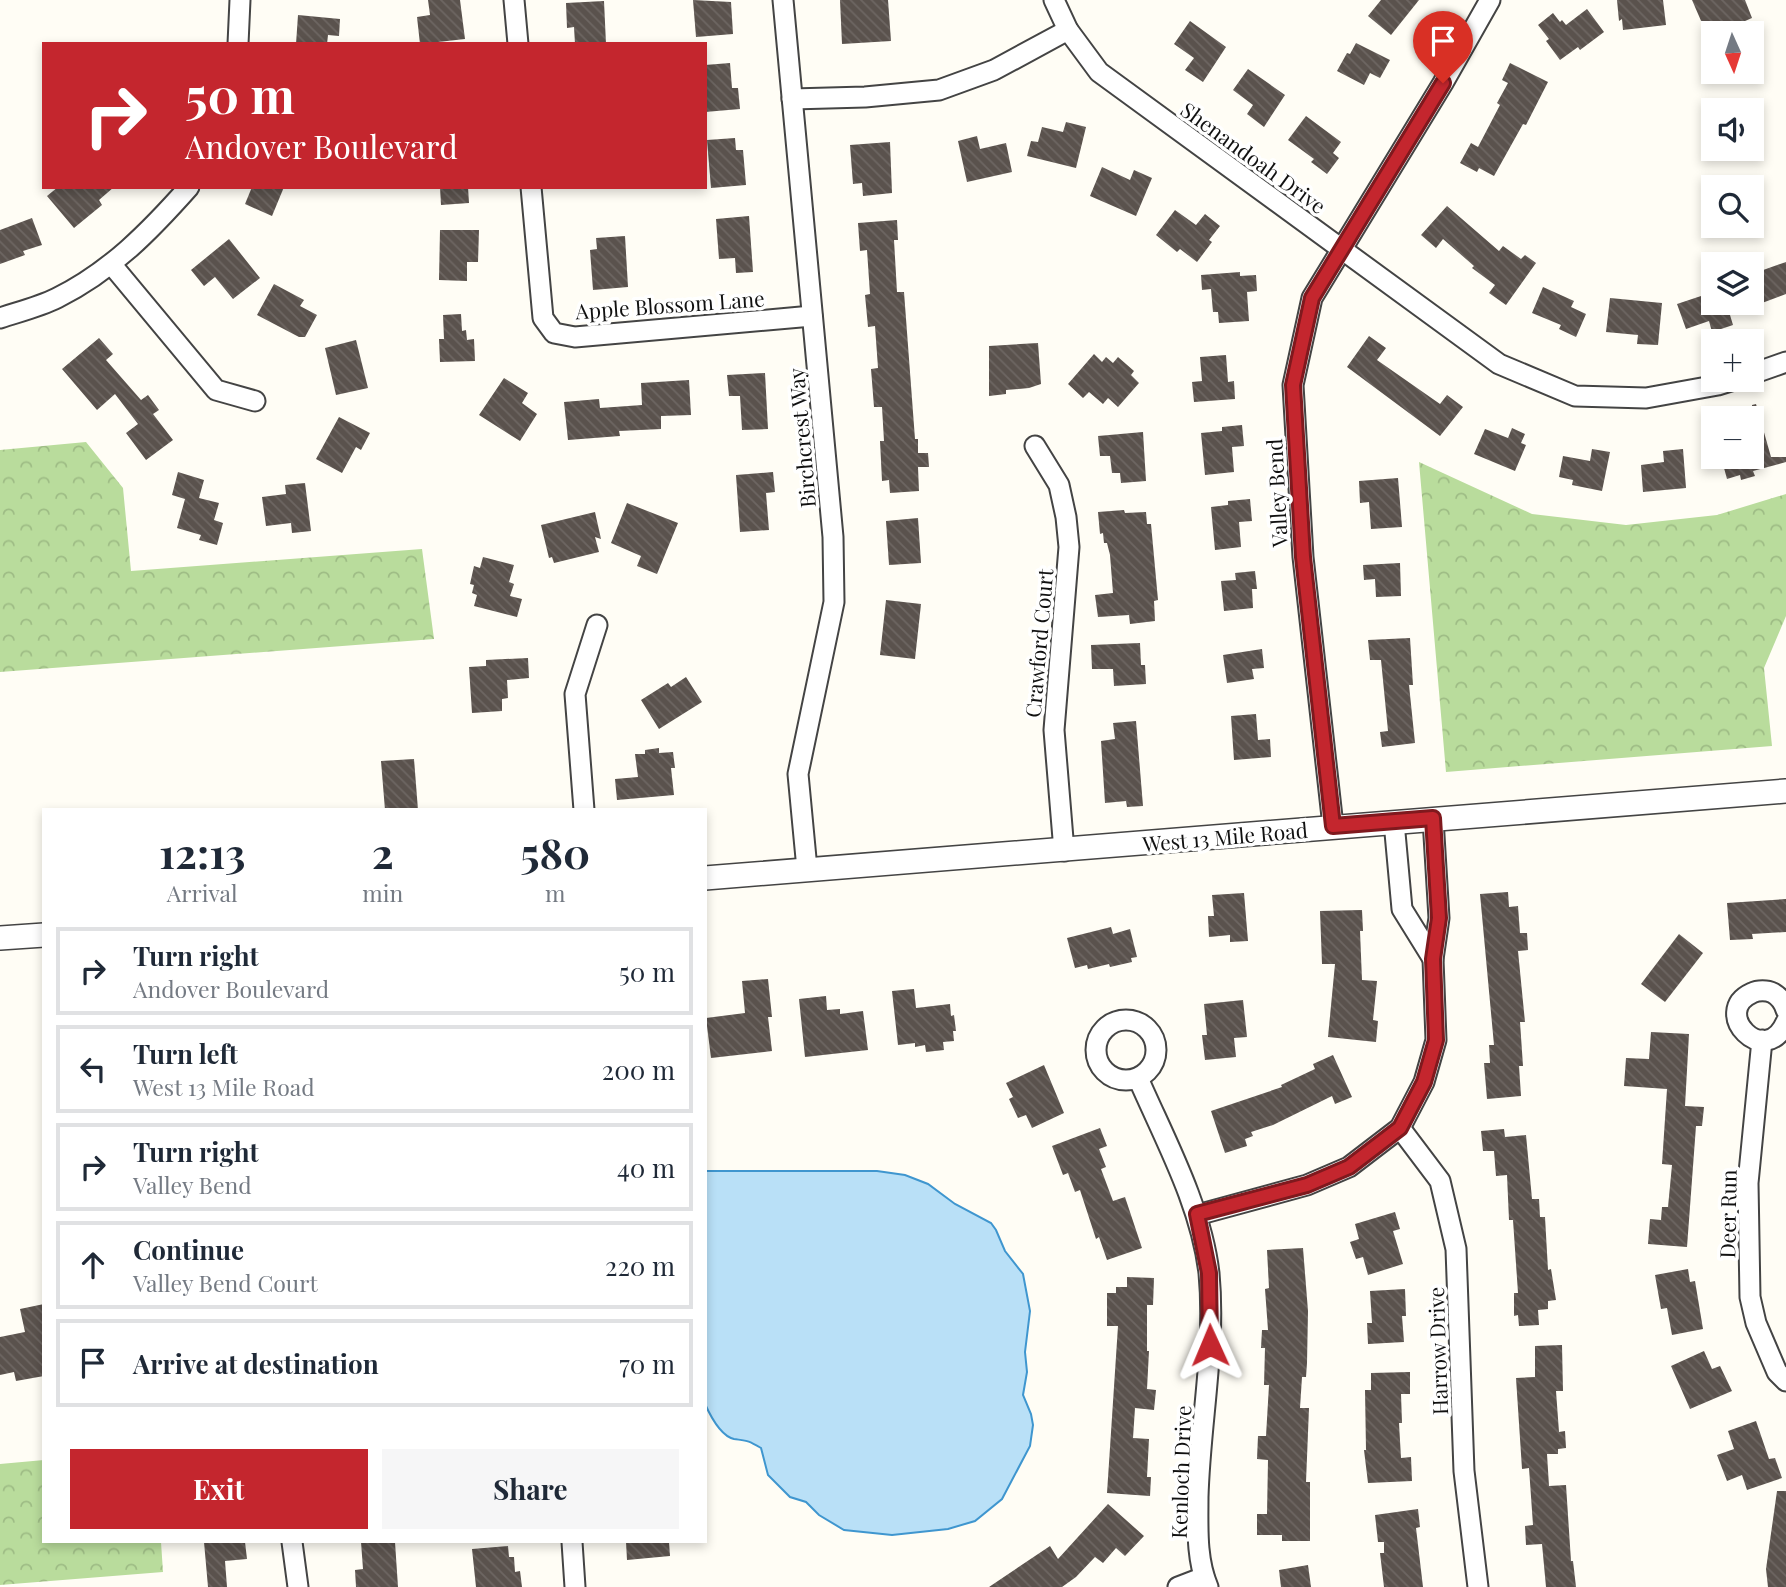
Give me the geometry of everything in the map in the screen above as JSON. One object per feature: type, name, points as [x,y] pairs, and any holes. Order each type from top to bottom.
[{"type":"street","points":[[238,42],[240,0]]},
{"type":"street","points":[[514,0],[518,42]]},
{"type":"street","name":"Birchcrest Way","points":[[783,0],[833,537],[834,602],[798,774],[807,869]]},
{"type":"street","name":"Shenandoah Drive","points":[[1054,0],[1068,30],[1099,72],[1499,364],[1575,396],[1646,398],[1701,388]]},
{"type":"street","name":"Valley Bend","points":[[1333,826],[1303,557],[1293,385],[1312,298],[1490,0]]},
{"type":"street","points":[[792,99],[865,97],[939,90],[994,70],[1068,30]]},
{"type":"street","points":[[0,318],[56,299],[111,265],[146,236],[187,189]]},
{"type":"street","name":"Apple Blossom Lane","points":[[531,189],[543,318],[554,333],[575,337],[812,316]]},
{"type":"street","points":[[111,265],[216,390],[255,401]]},
{"type":"street","points":[[1764,370],[1786,362]]},
{"type":"street","name":"Crawford Court","points":[[1035,446],[1059,485],[1069,547],[1054,730],[1064,851]]},
{"type":"street","points":[[584,808],[575,694],[597,625]]},
{"type":"street","name":"West 13 Mile Road","points":[[707,878],[1786,791]]},
{"type":"street","points":[[1197,1214],[1317,1181],[1349,1167],[1400,1128],[1424,1082],[1436,1040],[1433,959],[1439,918],[1433,818]]},
{"type":"street","points":[[1394,822],[1402,909],[1433,959]]},
{"type":"street","points":[[0,939],[42,935]]},
{"type":"street","points":[[1786,1010],[1781,999],[1767,991],[1759,990],[1744,998],[1737,1013],[1738,1021],[1747,1035],[1762,1040],[1777,1035],[1786,1022]]},
{"type":"street","name":"Deer Run","points":[[1762,1040],[1748,1183],[1750,1297],[1761,1335],[1777,1372],[1786,1381]]},
{"type":"street","name":"Kenloch Drive","points":[[1138,1077],[1197,1214],[1209,1273],[1210,1333],[1199,1474],[1198,1535],[1205,1582]]},
{"type":"street","name":"Harrow Drive","points":[[1400,1128],[1440,1181],[1456,1249],[1464,1471],[1478,1587]]},
{"type":"street","points":[[292,1543],[298,1587]]},
{"type":"street","points":[[572,1543],[575,1587]]},
{"type":"street","points":[[1178,1587],[1205,1582]]},
{"type":"green space","points":[[86,442],[123,488],[131,571],[422,549],[434,639],[0,672],[0,450]]},
{"type":"green space","points":[[1419,462],[1532,514],[1626,525],[1717,515],[1786,494],[1786,616],[1764,668],[1772,746],[1446,772]]},
{"type":"green space","points":[[42,1460],[42,1543],[161,1543],[163,1572],[0,1585],[0,1464]]},
{"type":"water","points":[[707,1171],[877,1171],[905,1175],[928,1184],[955,1204],[991,1223],[1005,1251],[1023,1274],[1030,1311],[1023,1395],[1033,1425],[1030,1446],[1002,1499],[975,1521],[948,1529],[892,1535],[844,1530],[819,1515],[806,1502],[790,1497],[768,1475],[761,1448],[748,1441],[729,1437],[707,1408]]},
{"type":"building","points":[[428,0],[460,0],[465,39],[420,42],[417,17],[430,15]]},
{"type":"building","points":[[693,0],[731,2],[733,34],[696,37]]},
{"type":"building","points":[[840,0],[888,0],[891,41],[842,44]]},
{"type":"building","points":[[1381,0],[1419,0],[1391,35],[1368,16]]},
{"type":"building","points":[[1617,0],[1663,0],[1666,25],[1623,30],[1622,19],[1619,21]]},
{"type":"building","points":[[1692,0],[1745,0],[1752,18],[1745,21],[1701,21]]},
{"type":"building","points":[[604,1],[606,42],[575,42],[574,27],[567,28],[566,3]]},
{"type":"building","points":[[1587,9],[1604,32],[1580,50],[1578,47],[1560,60],[1538,25],[1553,13],[1566,25]]},
{"type":"building","points":[[298,15],[340,19],[339,36],[328,35],[327,42],[296,42]]},
{"type":"building","points":[[1190,21],[1226,47],[1203,82],[1185,70],[1194,58],[1174,44]]},
{"type":"building","points":[[1356,43],[1390,60],[1380,78],[1370,73],[1364,85],[1337,71]]},
{"type":"building","points":[[730,63],[732,88],[738,88],[740,109],[707,112],[707,65]]},
{"type":"building","points":[[1510,63],[1548,82],[1526,125],[1523,124],[1494,176],[1479,168],[1477,172],[1460,163],[1471,143],[1478,147],[1500,105],[1497,103],[1508,83],[1502,80]]},
{"type":"building","points":[[1248,69],[1285,95],[1264,127],[1247,114],[1253,105],[1233,90]]},
{"type":"building","points":[[1306,116],[1341,142],[1333,153],[1339,158],[1327,174],[1311,162],[1314,159],[1288,140]]},
{"type":"building","points":[[1066,122],[1086,127],[1076,168],[1027,156],[1031,141],[1038,142],[1042,127],[1063,132]]},
{"type":"building","points":[[977,136],[980,149],[1006,143],[1012,172],[967,182],[958,141]]},
{"type":"building","points":[[735,138],[736,150],[743,150],[746,185],[711,188],[707,140]]},
{"type":"building","points":[[890,142],[892,193],[863,196],[862,183],[853,184],[850,145]]},
{"type":"building","points":[[1102,167],[1130,180],[1134,170],[1152,178],[1136,216],[1090,196]]},
{"type":"building","points":[[56,189],[112,189],[99,200],[102,205],[74,228],[47,196]]},
{"type":"building","points":[[251,189],[283,189],[272,216],[245,204]]},
{"type":"building","points":[[440,189],[468,189],[469,203],[441,205]]},
{"type":"building","points":[[1447,206],[1499,251],[1503,246],[1521,259],[1525,255],[1536,263],[1506,305],[1489,293],[1495,285],[1472,268],[1474,266],[1443,239],[1436,248],[1421,235]]},
{"type":"building","points":[[1175,210],[1196,225],[1205,214],[1220,226],[1197,262],[1180,249],[1177,252],[1156,235]]},
{"type":"building","points":[[749,216],[753,272],[736,273],[735,258],[719,259],[716,219]]},
{"type":"building","points":[[32,218],[42,245],[23,251],[25,255],[0,264],[0,230]]},
{"type":"building","points":[[897,220],[898,240],[894,240],[897,292],[904,292],[915,439],[918,439],[918,453],[928,453],[929,467],[918,467],[919,491],[890,493],[889,480],[882,481],[882,407],[874,407],[871,369],[878,368],[875,326],[868,327],[865,295],[870,294],[867,250],[860,251],[858,223]]},
{"type":"building","points":[[440,230],[479,230],[478,262],[467,262],[467,281],[439,280]]},
{"type":"building","points":[[625,236],[628,287],[593,290],[590,250],[597,249],[596,238]]},
{"type":"building","points":[[229,239],[260,278],[233,299],[215,277],[204,286],[191,270]]},
{"type":"building","points":[[1786,262],[1786,294],[1764,302],[1764,270]]},
{"type":"building","points":[[1240,272],[1240,276],[1256,275],[1257,291],[1247,292],[1249,321],[1219,323],[1218,312],[1213,312],[1211,289],[1202,290],[1201,275]]},
{"type":"building","points":[[274,284],[304,300],[300,306],[317,315],[305,337],[299,337],[257,315]]},
{"type":"building","points":[[1543,287],[1574,301],[1571,307],[1586,314],[1576,337],[1559,329],[1561,325],[1532,313]]},
{"type":"building","points":[[1701,296],[1701,315],[1730,315],[1733,325],[1711,329],[1709,321],[1686,329],[1677,304]]},
{"type":"building","points":[[1610,298],[1662,303],[1658,345],[1637,344],[1638,335],[1606,332]]},
{"type":"building","points":[[461,314],[462,331],[466,330],[467,340],[474,339],[475,361],[440,362],[439,339],[444,339],[443,315]]},
{"type":"building","points":[[1369,336],[1386,348],[1377,360],[1440,404],[1447,395],[1463,407],[1440,436],[1347,367]]},
{"type":"building","points":[[99,338],[113,354],[106,360],[141,400],[148,395],[159,410],[153,414],[173,440],[146,460],[126,433],[138,424],[115,394],[97,410],[62,369]]},
{"type":"building","points":[[356,340],[368,388],[336,395],[325,348]]},
{"type":"building","points":[[1038,343],[1041,384],[989,396],[989,346]]},
{"type":"building","points":[[1094,354],[1102,362],[1106,357],[1113,363],[1118,357],[1134,371],[1131,375],[1139,383],[1118,407],[1108,398],[1103,404],[1089,392],[1083,398],[1068,384]]},
{"type":"building","points":[[1226,355],[1228,382],[1234,381],[1235,399],[1194,402],[1192,382],[1202,381],[1200,357]]},
{"type":"building","points":[[765,373],[768,429],[742,430],[740,396],[729,396],[727,375]]},
{"type":"building","points":[[504,378],[528,393],[522,403],[537,414],[520,441],[479,415]]},
{"type":"building","points":[[689,380],[691,415],[661,416],[661,429],[619,431],[620,436],[568,440],[564,402],[599,399],[600,408],[642,405],[641,383]]},
{"type":"building","points":[[339,417],[370,433],[361,450],[356,447],[342,473],[316,459]]},
{"type":"building","points":[[1242,425],[1244,446],[1232,447],[1234,472],[1205,475],[1201,433]]},
{"type":"building","points":[[1512,428],[1525,434],[1521,443],[1526,445],[1515,471],[1474,454],[1485,429],[1508,438]]},
{"type":"building","points":[[1143,432],[1146,481],[1121,483],[1120,473],[1112,473],[1110,456],[1100,456],[1098,436]]},
{"type":"building","points":[[1764,432],[1771,457],[1786,457],[1786,462],[1764,468]]},
{"type":"building","points":[[1592,449],[1610,452],[1602,491],[1572,485],[1573,480],[1559,477],[1563,456],[1590,461]]},
{"type":"building","points":[[1683,449],[1686,488],[1643,492],[1641,465],[1664,462],[1663,451]]},
{"type":"building","points":[[1724,469],[1760,469],[1753,471],[1755,476],[1741,480],[1740,475],[1727,479]]},
{"type":"building","points":[[178,472],[204,480],[199,498],[219,503],[214,520],[223,523],[217,545],[199,540],[201,535],[177,528],[185,499],[172,495]]},
{"type":"building","points":[[773,472],[775,492],[766,493],[769,530],[740,532],[736,475]]},
{"type":"building","points":[[1398,478],[1402,527],[1371,529],[1369,502],[1360,503],[1359,481]]},
{"type":"building","points":[[305,483],[311,531],[292,533],[291,523],[266,526],[262,497],[286,494],[285,485]]},
{"type":"building","points":[[1250,499],[1252,521],[1239,522],[1241,547],[1215,550],[1211,507],[1228,505],[1228,501]]},
{"type":"building","points":[[627,503],[678,523],[657,574],[637,566],[641,556],[611,543]]},
{"type":"building","points":[[1124,510],[1125,513],[1146,512],[1147,524],[1151,524],[1158,600],[1154,601],[1155,621],[1130,624],[1129,615],[1098,617],[1095,595],[1113,593],[1110,555],[1103,533],[1100,534],[1098,512]]},
{"type":"building","points":[[595,512],[601,539],[595,537],[599,552],[554,563],[552,557],[549,558],[541,525]]},
{"type":"building","points":[[918,518],[921,563],[889,565],[886,521]]},
{"type":"building","points":[[483,557],[514,565],[509,582],[514,584],[510,596],[522,599],[517,617],[474,606],[477,595],[472,593],[474,585],[470,584],[474,566],[480,568]]},
{"type":"building","points":[[1400,563],[1401,596],[1376,597],[1375,579],[1364,580],[1363,565]]},
{"type":"building","points":[[1255,571],[1257,589],[1252,589],[1253,608],[1224,611],[1221,581],[1236,580],[1235,573]]},
{"type":"building","points":[[886,600],[921,604],[915,659],[880,655]]},
{"type":"building","points":[[1410,638],[1413,685],[1409,685],[1415,743],[1382,747],[1380,732],[1388,731],[1381,660],[1370,660],[1368,640]]},
{"type":"building","points":[[1140,643],[1141,665],[1145,665],[1146,684],[1114,686],[1113,669],[1092,669],[1091,645]]},
{"type":"building","points":[[1262,649],[1264,668],[1252,669],[1254,679],[1227,683],[1223,655]]},
{"type":"building","points":[[528,658],[529,678],[507,680],[508,698],[502,699],[502,711],[472,713],[469,667],[486,666],[486,660]]},
{"type":"building","points":[[686,677],[702,702],[659,729],[641,700],[668,683],[671,687]]},
{"type":"building","points":[[1256,714],[1258,740],[1270,739],[1271,757],[1234,760],[1231,716]]},
{"type":"building","points":[[1136,721],[1143,806],[1127,807],[1126,801],[1105,803],[1101,741],[1115,739],[1113,723]]},
{"type":"building","points":[[659,748],[659,753],[673,752],[675,768],[671,768],[674,795],[617,800],[615,779],[638,777],[635,754],[645,754],[645,750]]},
{"type":"building","points":[[414,759],[418,808],[385,808],[381,761]]},
{"type":"building","points":[[1508,892],[1509,907],[1518,906],[1520,933],[1527,933],[1528,950],[1518,951],[1525,1022],[1520,1022],[1523,1066],[1519,1066],[1521,1096],[1487,1099],[1484,1063],[1490,1063],[1489,1045],[1494,1045],[1480,894]]},
{"type":"building","points":[[1244,893],[1248,941],[1230,942],[1230,935],[1209,937],[1208,916],[1214,916],[1212,895]]},
{"type":"building","points":[[1786,899],[1786,932],[1752,934],[1753,939],[1730,940],[1727,903]]},
{"type":"building","points":[[1362,910],[1362,980],[1377,981],[1373,1020],[1378,1021],[1376,1042],[1328,1037],[1335,964],[1322,964],[1320,911]]},
{"type":"building","points":[[1111,927],[1113,934],[1130,929],[1137,957],[1131,958],[1132,962],[1110,967],[1109,964],[1088,969],[1087,965],[1075,968],[1067,938]]},
{"type":"building","points":[[1679,934],[1703,953],[1665,1002],[1641,984]]},
{"type":"building","points":[[768,979],[772,1017],[768,1017],[772,1051],[711,1058],[707,1018],[745,1013],[742,981]]},
{"type":"building","points":[[914,989],[916,1008],[950,1004],[956,1031],[953,1031],[954,1041],[943,1042],[944,1050],[926,1052],[925,1045],[898,1045],[892,991]]},
{"type":"building","points":[[826,996],[827,1010],[840,1009],[840,1014],[863,1011],[868,1050],[805,1057],[799,999]]},
{"type":"building","points":[[1243,1000],[1247,1037],[1234,1038],[1236,1057],[1205,1060],[1202,1035],[1207,1035],[1204,1004]]},
{"type":"building","points":[[1651,1032],[1689,1034],[1685,1106],[1704,1107],[1702,1126],[1696,1126],[1687,1247],[1648,1244],[1650,1219],[1661,1220],[1662,1207],[1668,1207],[1672,1165],[1662,1164],[1667,1089],[1624,1086],[1626,1058],[1649,1059]]},
{"type":"building","points":[[1333,1055],[1352,1097],[1335,1104],[1332,1096],[1273,1125],[1251,1132],[1253,1136],[1245,1139],[1247,1146],[1225,1153],[1211,1111],[1282,1087],[1281,1085],[1315,1069],[1313,1064]]},
{"type":"building","points":[[1044,1065],[1064,1113],[1032,1128],[1026,1115],[1018,1118],[1009,1099],[1013,1097],[1006,1083]]},
{"type":"building","points":[[1100,1128],[1107,1146],[1099,1149],[1106,1167],[1101,1169],[1113,1201],[1125,1197],[1142,1248],[1107,1260],[1099,1237],[1096,1239],[1080,1190],[1075,1192],[1068,1173],[1063,1175],[1052,1146]]},
{"type":"building","points":[[1504,1129],[1505,1137],[1526,1135],[1532,1199],[1539,1199],[1540,1217],[1545,1217],[1548,1270],[1551,1269],[1556,1300],[1548,1301],[1548,1309],[1538,1310],[1539,1325],[1519,1326],[1518,1315],[1514,1316],[1514,1293],[1518,1293],[1513,1220],[1509,1220],[1507,1175],[1496,1176],[1494,1151],[1483,1151],[1481,1131]]},
{"type":"building","points":[[1395,1212],[1400,1229],[1393,1231],[1403,1264],[1368,1275],[1363,1257],[1356,1259],[1350,1242],[1359,1239],[1355,1224]]},
{"type":"building","points":[[1303,1248],[1308,1311],[1306,1377],[1302,1377],[1300,1408],[1309,1408],[1306,1482],[1310,1482],[1310,1541],[1282,1541],[1282,1535],[1257,1535],[1257,1514],[1267,1514],[1268,1460],[1257,1459],[1258,1436],[1266,1436],[1269,1385],[1264,1385],[1265,1348],[1261,1348],[1262,1330],[1268,1330],[1265,1289],[1269,1288],[1267,1250]]},
{"type":"building","points":[[1688,1269],[1690,1282],[1695,1281],[1703,1329],[1672,1335],[1667,1308],[1661,1309],[1655,1275]]},
{"type":"building","points":[[1127,1277],[1154,1278],[1153,1305],[1147,1305],[1147,1389],[1156,1390],[1154,1410],[1135,1408],[1133,1438],[1149,1439],[1147,1477],[1151,1477],[1150,1496],[1107,1493],[1118,1326],[1107,1326],[1107,1293],[1116,1293],[1116,1287],[1127,1287]]},
{"type":"building","points":[[1405,1289],[1406,1316],[1402,1316],[1404,1342],[1368,1344],[1367,1323],[1372,1323],[1370,1291]]},
{"type":"building","points":[[42,1304],[42,1376],[16,1381],[14,1372],[0,1375],[0,1337],[25,1332],[20,1309]]},
{"type":"building","points":[[1562,1345],[1563,1391],[1556,1391],[1559,1432],[1565,1431],[1566,1448],[1558,1449],[1558,1454],[1547,1454],[1549,1486],[1566,1485],[1571,1561],[1576,1587],[1546,1587],[1542,1544],[1526,1545],[1525,1526],[1533,1525],[1529,1468],[1522,1469],[1516,1378],[1535,1377],[1535,1346]]},
{"type":"building","points":[[1704,1351],[1712,1369],[1720,1366],[1732,1391],[1690,1409],[1671,1366]]},
{"type":"building","points":[[1410,1372],[1410,1394],[1401,1394],[1402,1423],[1399,1423],[1401,1458],[1411,1457],[1412,1481],[1368,1483],[1364,1450],[1365,1390],[1371,1390],[1371,1373]]},
{"type":"building","points":[[1756,1421],[1769,1459],[1775,1458],[1782,1478],[1747,1490],[1742,1475],[1727,1481],[1717,1455],[1734,1449],[1728,1431]]},
{"type":"building","points":[[1777,1491],[1786,1491],[1786,1587],[1768,1587],[1766,1569]]},
{"type":"building","points":[[1108,1504],[1144,1536],[1125,1556],[1116,1548],[1103,1563],[1095,1557],[1062,1587],[989,1587],[1050,1546],[1058,1559]]},
{"type":"building","points":[[1418,1509],[1420,1527],[1416,1528],[1423,1587],[1384,1587],[1380,1553],[1384,1553],[1384,1542],[1378,1542],[1375,1515]]},
{"type":"building","points":[[204,1543],[245,1543],[247,1559],[225,1561],[227,1587],[208,1587]]},
{"type":"building","points":[[361,1543],[395,1543],[398,1587],[356,1587],[355,1570],[363,1569]]},
{"type":"building","points":[[626,1543],[669,1543],[670,1556],[627,1560]]},
{"type":"building","points":[[508,1546],[509,1557],[514,1557],[515,1572],[520,1571],[522,1587],[476,1587],[472,1549]]},
{"type":"building","points":[[1308,1565],[1311,1587],[1281,1587],[1279,1570]]},
{"type":"route","points":[[1210,1345],[1209,1273],[1197,1214],[1307,1185],[1349,1167],[1400,1128],[1424,1082],[1436,1040],[1433,959],[1439,918],[1433,818],[1333,826],[1303,557],[1293,385],[1312,298],[1443,83]]}]
